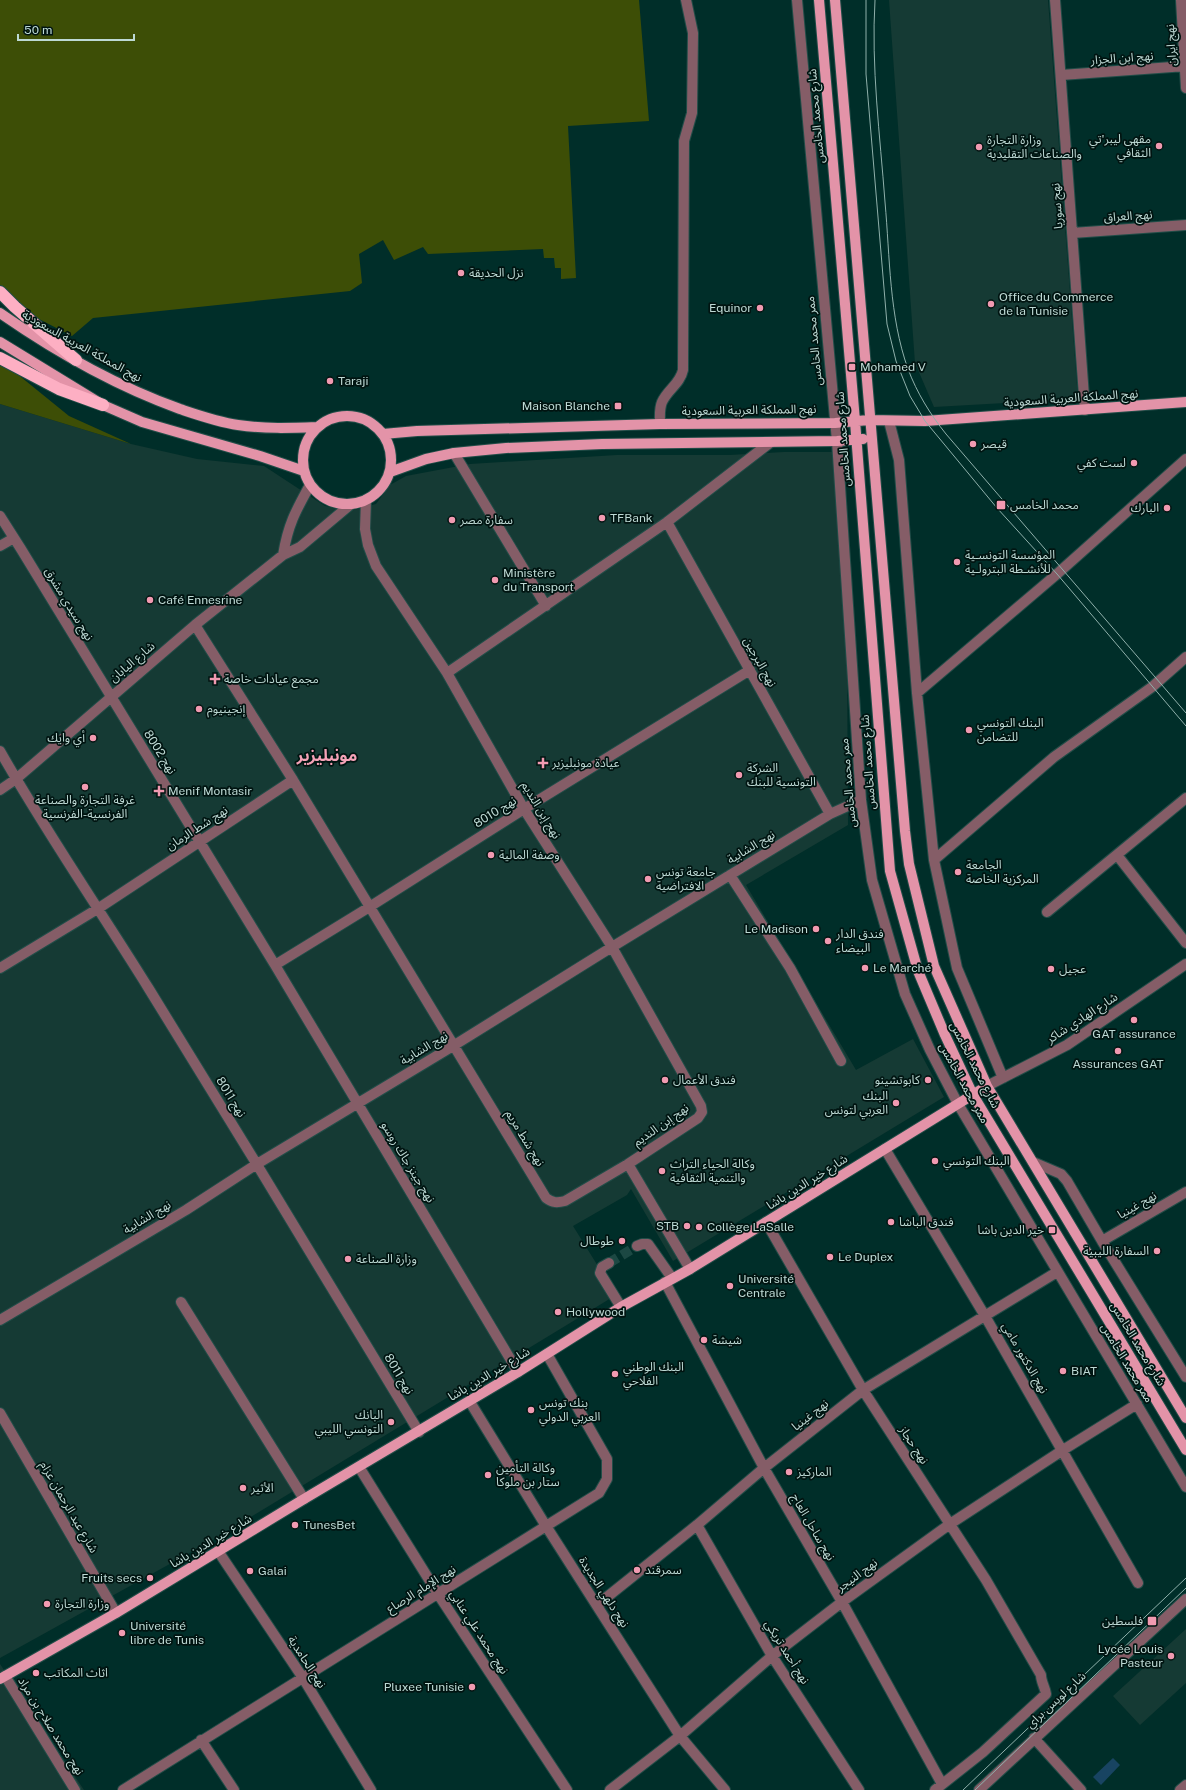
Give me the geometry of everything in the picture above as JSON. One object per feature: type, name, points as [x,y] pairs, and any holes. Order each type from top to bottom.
[{"type":"highway","points":[[0,292],[76,360]]},
{"type":"highway","points":[[0,358],[59,389],[102,404]]},
{"type":"main road","name":"شارع محمد الخامس","points":[[819,0],[855,421],[890,871],[918,971],[945,1035],[973,1095],[1186,1450]]},
{"type":"main road","name":"شارع محمد الخامس","points":[[835,0],[869,420],[905,831],[909,864],[934,966],[987,1086],[1186,1418]]},
{"type":"main road","name":"نهج المملكة العربية السعودية","points":[[0,313],[34,336],[118,383],[197,415],[236,425],[263,428],[317,427]]},
{"type":"main road","points":[[0,342],[102,404],[142,422],[260,456],[304,471]]},
{"type":"main road","name":"نهج المملكة العربية السعودية","points":[[383,434],[417,431],[660,424],[835,422],[869,420],[925,421],[1186,402]]},
{"type":"main road","name":"نهج المملكة العربية السعودية","points":[[347,416],[367,421],[383,434],[389,446],[392,459],[390,472],[381,488],[366,500],[350,505],[339,504],[327,500],[318,494],[310,485],[304,471],[302,459],[304,447],[309,436],[317,427],[336,417],[347,416]]},
{"type":"main road","points":[[390,472],[426,459],[454,453],[543,446],[837,442],[856,439],[871,439]]},
{"type":"main road","name":"شارع خير الدين باشا","points":[[2,1678],[116,1613],[304,1499],[470,1402],[621,1307],[690,1269],[987,1086]]},
{"type":"street","points":[[660,424],[662,402],[666,395],[682,378],[683,370],[684,141],[692,113],[693,33],[686,0]]},
{"type":"street","name":"ممر محمد الخامس","points":[[797,0],[837,442],[861,800],[872,880],[905,994],[930,1050],[958,1104],[1186,1487]]},
{"type":"street","name":"نهج سوريا","points":[[1055,0],[1085,410]]},
{"type":"street","name":"نهج ايران","points":[[1181,0],[1186,66],[1186,88]]},
{"type":"street","name":"نهج ابن الجزار","points":[[1061,75],[1186,66]]},
{"type":"street","name":"نهج العراق","points":[[1072,233],[1186,225]]},
{"type":"street","name":"شارع محمد الخامس","points":[[889,421],[900,460],[917,693],[934,860],[957,968],[1003,1078]]},
{"type":"street","points":[[447,673],[667,522],[771,442]]},
{"type":"street","points":[[454,453],[546,606]]},
{"type":"street","points":[[917,693],[1057,574],[1186,459]]},
{"type":"street","points":[[283,555],[291,519],[310,485]]},
{"type":"street","name":"نهج إبن النديم","points":[[366,500],[364,529],[376,566],[447,673],[524,809],[612,947],[701,1106],[702,1112],[698,1118],[628,1164]]},
{"type":"street","name":"شارع اليابان","points":[[0,790],[16,779],[195,625],[283,555],[300,547],[350,505]]},
{"type":"street","name":"نهج سيدي مشرق","points":[[0,516],[110,697]]},
{"type":"street","name":"نهج البرجين","points":[[667,522],[830,814]]},
{"type":"street","points":[[0,546],[14,538]]},
{"type":"street","points":[[195,625],[293,780]]},
{"type":"street","points":[[934,860],[1054,757],[1152,687],[1186,658]]},
{"type":"street","name":"نهج 8010","points":[[275,965],[750,670]]},
{"type":"street","name":"نهج 8002","points":[[110,697],[275,965]]},
{"type":"street","name":"نهج 8011","points":[[0,751],[16,779],[257,1164],[419,1432]]},
{"type":"street","name":"نهج شط الرمان","points":[[0,968],[98,908],[293,780]]},
{"type":"street","name":"نهج شط مريم","points":[[293,780],[546,1198],[557,1203],[565,1201],[628,1164]]},
{"type":"street","points":[[1047,912],[1186,798]]},
{"type":"street","name":"نهج الشابية","points":[[0,1320],[186,1210],[257,1164],[453,1046],[830,814],[861,800]]},
{"type":"street","points":[[1117,855],[1186,943]]},
{"type":"street","points":[[730,875],[790,968],[841,1061]]},
{"type":"street","name":"شارع الهادي شاكر","points":[[987,1086],[1067,1045],[1186,964]]},
{"type":"street","name":"نهج جينز جاك روسو","points":[[275,965],[518,1372]]},
{"type":"street","name":"نهج الدكتور مامي","points":[[884,1149],[986,1316],[1138,1583]]},
{"type":"street","points":[[1033,1162],[1061,1174],[1067,1181],[1102,1241],[1186,1375]]},
{"type":"street","points":[[628,1164],[690,1269]]},
{"type":"street","name":"نهج غينيا","points":[[1102,1241],[1186,1192]]},
{"type":"street","name":"نهج حجاز","points":[[766,1222],[863,1390],[986,1580],[1040,1674],[1041,1681]]},
{"type":"street","name":"نهج ساحل العاج","points":[[637,1246],[648,1244],[668,1280],[764,1468],[842,1602],[938,1787]]},
{"type":"street","points":[[609,1263],[602,1267],[600,1272],[621,1307]]},
{"type":"street","name":"نهج غينيا","points":[[597,1605],[697,1525],[764,1468],[863,1390],[1058,1272]]},
{"type":"street","points":[[181,1302],[304,1499]]},
{"type":"street","name":"نهج الإمام الرصاع","points":[[124,1790],[201,1740],[599,1493],[607,1479],[607,1459],[547,1354]]},
{"type":"street","name":"نهج دلهي الجديدة","points":[[470,1402],[546,1526],[680,1736],[725,1790]]},
{"type":"street","name":"نهج النيجر","points":[[610,1790],[680,1736],[772,1656],[842,1602],[950,1524],[1063,1450],[1137,1404]]},
{"type":"street","name":"شارع عبد الرحمان عزام","points":[[0,1413],[116,1613]]},
{"type":"street","name":"نهج محمد علي عنابي","points":[[359,1467],[438,1594],[567,1790]]},
{"type":"street","name":"نهج أحمد تريكي","points":[[697,1525],[772,1656],[859,1790]]},
{"type":"street","name":"نهج الحامدية","points":[[218,1551],[303,1678],[371,1790]]},
{"type":"street","name":"شارع لويس براي","points":[[979,1790],[1186,1599]]},
{"type":"street","name":"نهج محمد صلاح بن مراد","points":[[2,1678],[75,1790]]},
{"type":"street","name":"شارع لويس براي","points":[[938,1787],[983,1752],[1031,1710],[1046,1694],[1045,1687],[1041,1681]]},
{"type":"street","points":[[1034,1738],[1081,1790]]},
{"type":"street","points":[[201,1740],[234,1790]]},
{"type":"street","points":[[1180,1790],[1186,1785]]},
{"type":"shaded area","points":[[889,0],[1048,0],[1078,399],[934,407],[915,363]]},
{"type":"shaded area","points":[[0,404],[131,444],[197,459],[264,466],[325,506],[353,510],[376,504],[390,485],[406,476],[470,464],[617,455],[730,455],[784,452],[834,452],[847,650],[848,825],[746,885],[856,1070],[913,1039],[944,1097],[673,1261],[631,1189],[627,1195],[573,1226],[616,1295],[213,1540],[0,1658]]},
{"type":"shaded area","name":"Lycée Louis Pasteur","points":[[1186,1629],[1186,1683],[1140,1725],[1113,1696]]},
{"type":"shaded area","points":[[0,1664],[84,1790],[0,1790]]},
{"type":"shaded area","points":[[1113,1758],[1120,1765],[1101,1785],[1093,1777]]},
{"type":"green space","points":[[0,0],[639,0],[649,121],[568,126],[576,278],[561,279],[561,268],[555,268],[554,258],[544,258],[543,249],[428,254],[423,247],[394,260],[383,240],[359,254],[362,283],[350,291],[93,318],[72,336],[0,299]]},
{"type":"green space","points":[[0,360],[69,416],[131,444],[0,404]]},
{"type":"tunnel","points":[[609,1263],[637,1246]]},
{"type":"tram line","points":[[866,0],[866,74],[887,324],[896,361],[910,396],[925,421],[997,508],[1057,574],[1186,726]]},
{"type":"tram line","points":[[875,0],[875,76],[891,286],[897,328],[902,349],[915,386],[924,403],[946,434],[1186,713]]},
{"type":"tram line","points":[[963,1790],[1186,1578]]},
{"type":"tram line","points":[[975,1790],[1186,1588]]},
{"type":"place","name":"مقهى ليبر'تي الثقافي","points":[[1159,146]]},
{"type":"place","name":"وزارة التجارة والصناعات التقليدية","points":[[979,147]]},
{"type":"place","name":"نزل الحديقة","points":[[461,273]]},
{"type":"place","name":"Office du Commerce de la Tunisie","points":[[991,304]]},
{"type":"place","name":"Equinor","points":[[760,308]]},
{"type":"place","name":"Mohamed V","points":[[852,367]]},
{"type":"place","name":"Taraji","points":[[330,381]]},
{"type":"place","name":"Maison Blanche","points":[[618,406]]},
{"type":"place","name":"قيصر","points":[[973,444]]},
{"type":"place","name":"لست كفي","points":[[1134,463]]},
{"type":"place","name":"محمد الخامس","points":[[1001,505]]},
{"type":"place","name":"البارك","points":[[1167,508]]},
{"type":"place","name":"TFBank","points":[[602,518]]},
{"type":"place","name":"سفارة مصر","points":[[452,520]]},
{"type":"place","name":"المؤسسة التونسـية للأنشـطة البترولـية","points":[[957,562]]},
{"type":"place","name":"Ministère du Transport","points":[[495,580]]},
{"type":"place","name":"Café Ennesrine","points":[[150,600]]},
{"type":"place","name":"مجمع عيادات خاصة","points":[[215,679]]},
{"type":"place","name":"إنجينيوم","points":[[199,709]]},
{"type":"place","name":"البنك التونسي للتضامن","points":[[969,730]]},
{"type":"place","name":"أي وايك","points":[[93,738]]},
{"type":"place","name":"عيادة مونبليزير","points":[[543,763]]},
{"type":"place","name":"الشركة التونسية للبنك","points":[[739,775]]},
{"type":"place","name":"غرفة التجارة والصناعة الفرنسية-الفرنسية","points":[[85,787]]},
{"type":"place","name":"Menif Montasir","points":[[159,791]]},
{"type":"place","name":"وصفة المالية","points":[[491,855]]},
{"type":"place","name":"الجامعة المركزية الخاصة","points":[[958,872]]},
{"type":"place","name":"جامعة تونس الافتراضية","points":[[648,879]]},
{"type":"place","name":"Le Madison","points":[[816,929]]},
{"type":"place","name":"فندق الدار البيضاء","points":[[828,941]]},
{"type":"place","name":"Le Marché","points":[[865,968]]},
{"type":"place","name":"عجيل","points":[[1051,969]]},
{"type":"place","name":"GAT assurance","points":[[1134,1020]]},
{"type":"place","name":"Assurances GAT","points":[[1118,1051]]},
{"type":"place","name":"فندق الأعمال","points":[[665,1080]]},
{"type":"place","name":"كابوتشينو","points":[[928,1080]]},
{"type":"place","name":"البنك العربي لتونس","points":[[896,1103]]},
{"type":"place","name":"البنك التونسي","points":[[935,1161]]},
{"type":"place","name":"وكالة الحياء التراث والتنمية الثقافية","points":[[662,1171]]},
{"type":"place","name":"فندق الباشا","points":[[891,1222]]},
{"type":"place","name":"STB","points":[[687,1226]]},
{"type":"place","name":"Collège LaSalle","points":[[699,1227]]},
{"type":"place","name":"خير الدين باشا","points":[[1052,1230]]},
{"type":"place","name":"طوطال","points":[[622,1241]]},
{"type":"place","name":"السفارة الليبية","points":[[1157,1251]]},
{"type":"place","name":"Le Duplex","points":[[830,1257]]},
{"type":"place","name":"وزارة الصناعة","points":[[348,1259]]},
{"type":"place","name":"Université Centrale","points":[[730,1286]]},
{"type":"place","name":"Hollywood","points":[[558,1312]]},
{"type":"place","name":"شيشة","points":[[704,1340]]},
{"type":"place","name":"BIAT","points":[[1063,1371]]},
{"type":"place","name":"البنك الوطني الفلاحي","points":[[615,1374]]},
{"type":"place","name":"بنك تونس العربي الدولي","points":[[531,1410]]},
{"type":"place","name":"البانك التونسي الليبي","points":[[391,1422]]},
{"type":"place","name":"الماركيز","points":[[789,1472]]},
{"type":"place","name":"وكالة التأمين ستار بن ملوكا","points":[[488,1475]]},
{"type":"place","name":"الأثير","points":[[243,1488]]},
{"type":"place","name":"TunesBet","points":[[295,1525]]},
{"type":"place","name":"سمرقند","points":[[637,1570]]},
{"type":"place","name":"Galai","points":[[250,1571]]},
{"type":"place","name":"Fruits secs","points":[[150,1578]]},
{"type":"place","name":"وزارة التجارة","points":[[47,1604]]},
{"type":"place","name":"فلسطين","points":[[1152,1621]]},
{"type":"place","name":"Université libre de Tunis","points":[[122,1633]]},
{"type":"place","name":"Lycée Louis Pasteur","points":[[1171,1656]]},
{"type":"place","name":"اثاث المكاتب","points":[[36,1673]]},
{"type":"place","name":"Pluxee Tunisie","points":[[472,1687]]},
{"type":"district","name":"مونبليزير","points":[[327,755]]}]
